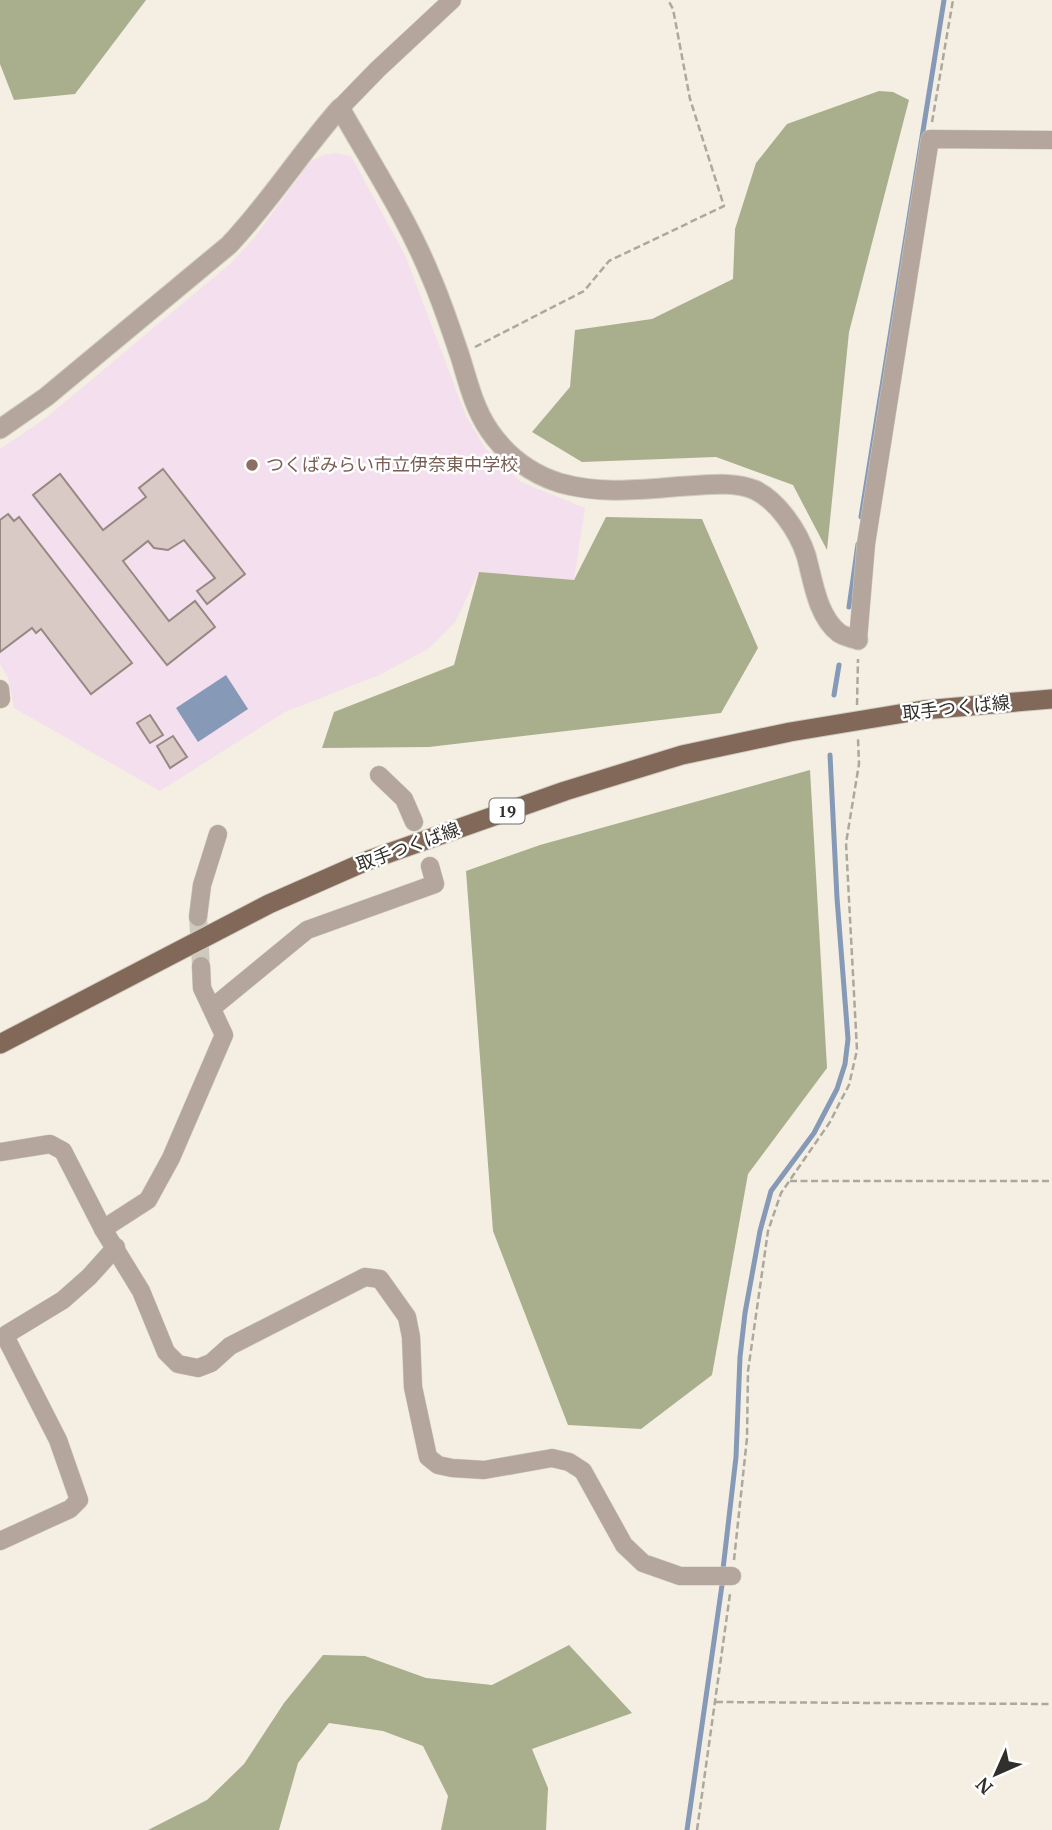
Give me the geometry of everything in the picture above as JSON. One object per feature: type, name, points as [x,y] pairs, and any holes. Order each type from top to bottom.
[{"type":"main road","name":"取手つくば線","points":[[0,1044],[269,904],[369,860],[565,790],[682,755],[790,732],[923,710],[1052,699]]},
{"type":"street","points":[[0,429],[46,397],[229,245],[251,222],[309,144],[340,108],[452,0]]},
{"type":"street","points":[[340,108],[405,224],[430,275],[474,402],[488,429],[508,454],[533,472],[556,482],[584,489],[613,491],[733,485],[754,490],[771,501],[789,522],[805,552],[815,592],[826,617],[839,633],[859,640],[866,544],[930,139],[1052,140]]},
{"type":"street","points":[[379,775],[404,799],[414,822]]},
{"type":"street","points":[[198,917],[202,885],[218,834]]},
{"type":"street","points":[[212,1008],[307,930],[435,884],[430,866]]},
{"type":"street","points":[[103,1229],[148,1200],[171,1158],[224,1035],[202,988],[201,966]]},
{"type":"street","points":[[0,1152],[50,1144],[63,1151],[103,1229],[141,1291],[166,1352],[178,1364],[198,1368],[211,1363],[230,1346],[365,1277],[380,1279],[407,1317],[411,1337],[413,1387],[428,1457],[438,1465],[484,1470],[552,1458],[569,1462],[583,1471],[624,1545],[643,1563],[680,1576],[732,1576]]},
{"type":"street","points":[[0,1541],[70,1508],[79,1500],[58,1440],[8,1342],[7,1334],[63,1300],[89,1277],[116,1247]]},
{"type":"path","points":[[459,355],[584,292],[609,261],[724,206],[690,99],[673,9],[668,0]]},
{"type":"path","points":[[930,139],[953,0]]},
{"type":"path","points":[[698,1830],[741,1502],[747,1438],[748,1371],[768,1231],[778,1199],[835,1112],[849,1085],[857,1050],[846,844],[859,764],[859,640]]},
{"type":"path","points":[[790,1181],[1052,1181]]},
{"type":"path","points":[[716,1702],[1052,1704]]},
{"type":"shaded area","name":"つくばみらい市立伊奈東中学校","points":[[336,153],[351,156],[405,255],[466,416],[485,448],[521,482],[585,508],[574,580],[479,572],[455,622],[428,649],[379,675],[285,712],[160,791],[14,708],[8,677],[0,664],[0,449],[46,418],[231,263],[254,238],[310,162],[323,155]]},
{"type":"green space","points":[[0,0],[146,0],[75,94],[14,100],[0,64]]},
{"type":"green space","points":[[879,91],[893,92],[909,100],[849,332],[827,550],[793,485],[716,457],[582,462],[532,432],[570,387],[575,330],[652,319],[733,279],[735,229],[756,163],[787,124]]},
{"type":"green space","points":[[606,517],[702,519],[758,648],[721,713],[429,747],[322,748],[334,712],[454,665],[479,572],[574,580]]},
{"type":"green space","points":[[810,770],[827,1068],[748,1174],[712,1375],[641,1429],[568,1425],[493,1231],[466,871],[540,845]]},
{"type":"green space","points":[[569,1645],[632,1713],[532,1749],[548,1788],[546,1830],[441,1830],[448,1796],[423,1746],[383,1731],[329,1723],[298,1763],[279,1830],[148,1830],[207,1800],[244,1764],[284,1703],[323,1655],[365,1656],[426,1678],[492,1685]]},
{"type":"water","points":[[226,675],[248,709],[198,742],[176,708]]},
{"type":"building","points":[[163,469],[245,574],[207,604],[197,591],[215,578],[184,540],[168,550],[154,548],[148,541],[123,561],[169,621],[195,601],[215,627],[167,665],[33,495],[60,474],[103,530],[146,497],[139,488]]},
{"type":"building","points":[[8,514],[14,521],[19,517],[132,663],[91,694],[41,629],[36,633],[32,628],[0,652],[0,520]]},
{"type":"building","points":[[150,715],[163,735],[150,743],[137,723]]},
{"type":"building","points":[[173,736],[187,757],[170,768],[157,746]]},
{"type":"waterway","points":[[861,517],[944,0]]},
{"type":"waterway","points":[[849,607],[858,544]]},
{"type":"waterway","points":[[834,695],[839,665]]},
{"type":"waterway","points":[[723,1569],[736,1457],[740,1357],[760,1231],[771,1191],[814,1133],[837,1089],[845,1064],[848,1039],[830,755]]},
{"type":"waterway","points":[[687,1830],[722,1585]]},
{"type":"tunnel","points":[[198,917],[201,966]]},
{"type":"place","name":"つくばみらい市立伊奈東中学校","points":[[252,465]]}]
